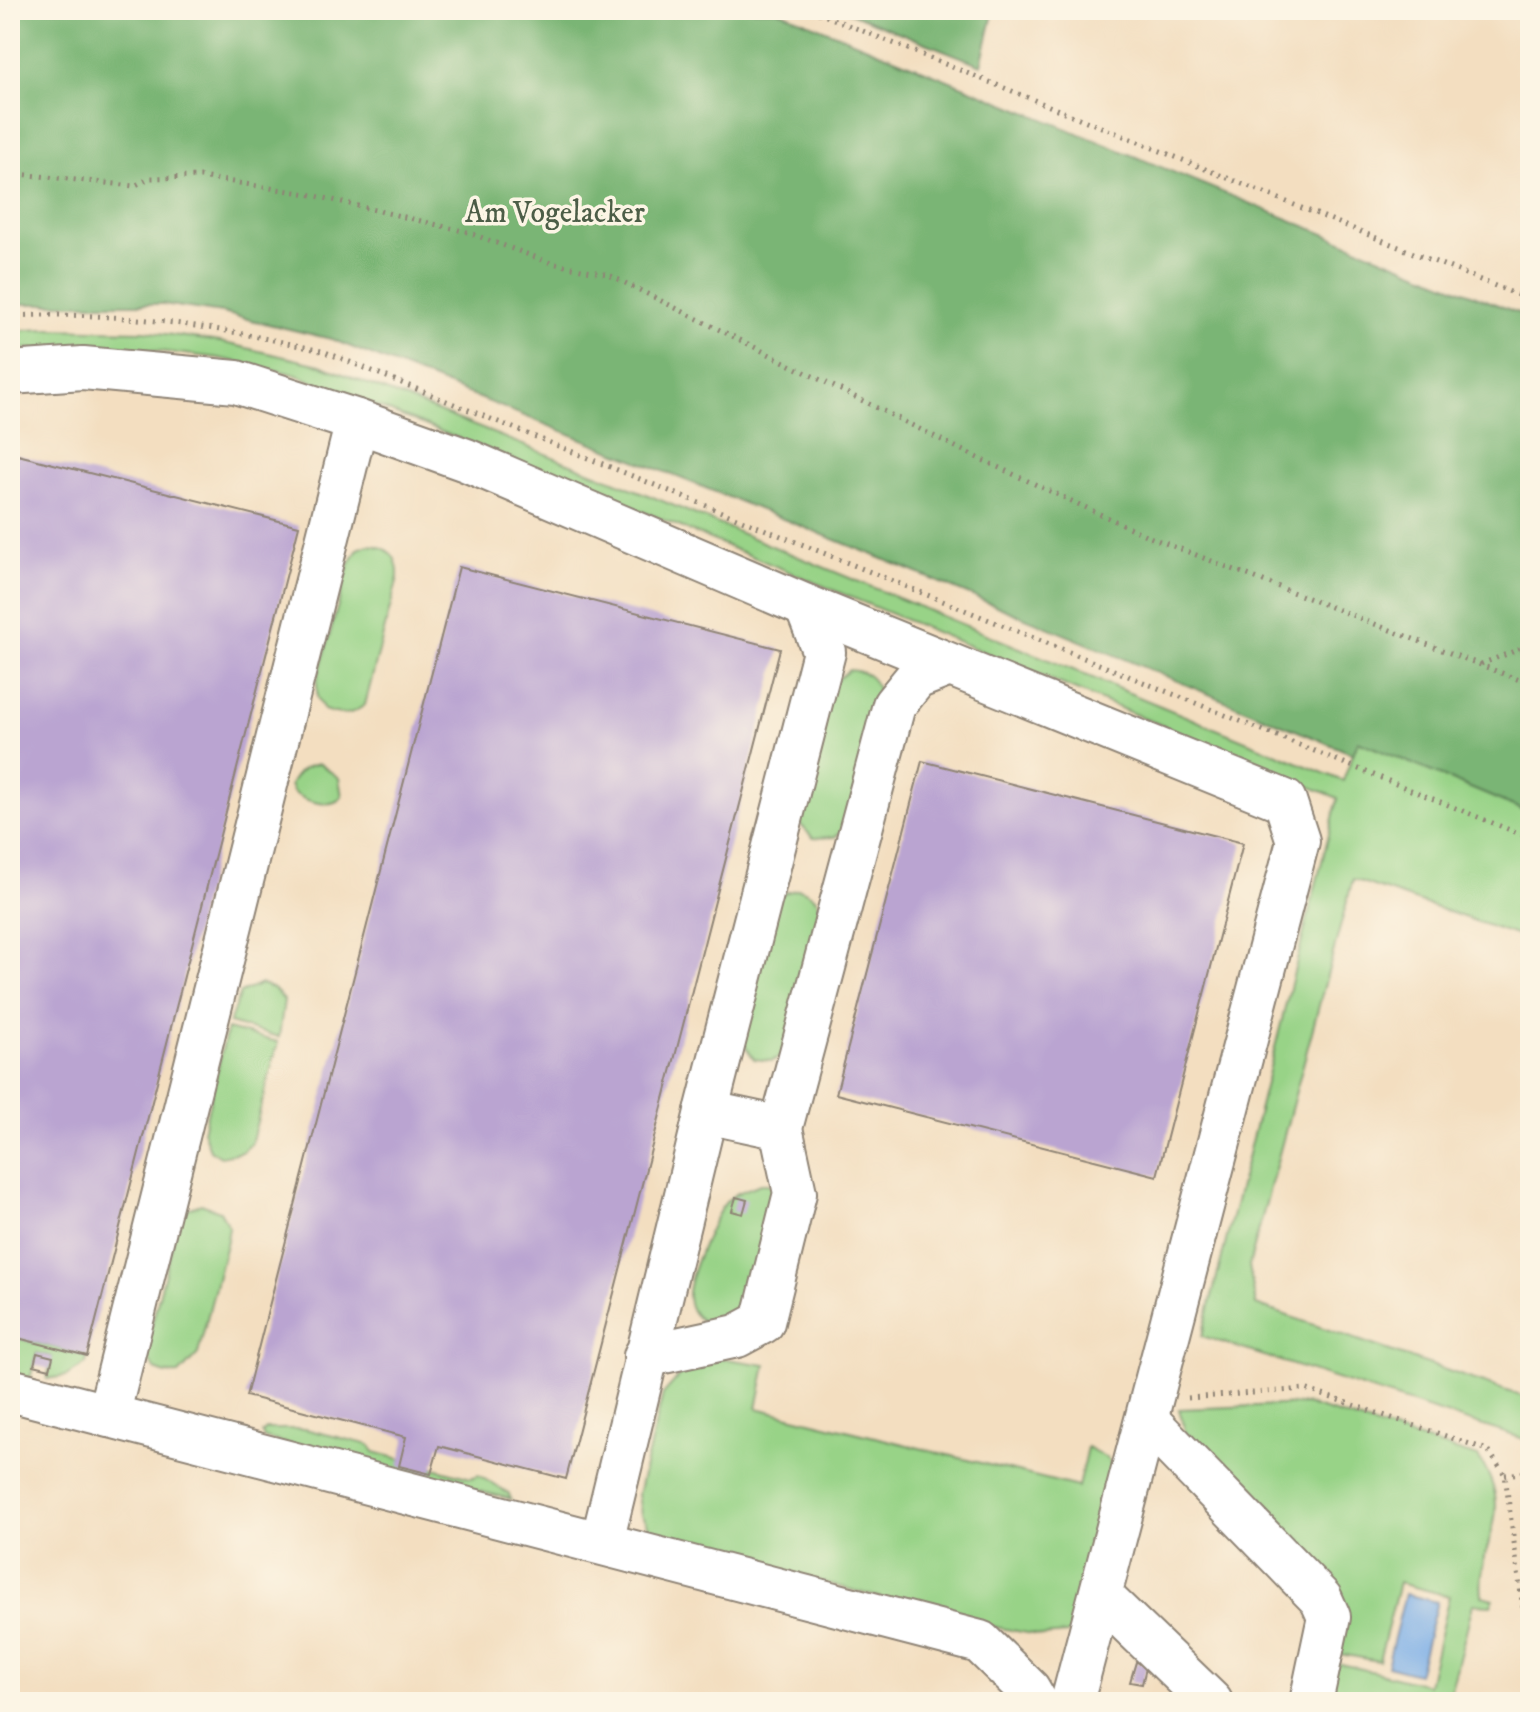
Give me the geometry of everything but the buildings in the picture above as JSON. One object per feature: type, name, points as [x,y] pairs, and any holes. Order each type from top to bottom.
[{"type":"lane","points":[[10,373],[83,368],[236,382],[357,421],[466,460],[806,606],[1285,801],[1298,841],[1072,1702]]},
{"type":"lane","points":[[108,1416],[357,421]]},
{"type":"lane","points":[[602,1542],[645,1356],[824,652],[806,606]]},
{"type":"lane","points":[[645,1356],[737,1336],[763,1322],[795,1193],[781,1128],[894,705],[916,678],[949,665]]},
{"type":"lane","points":[[706,1112],[781,1128]]},
{"type":"lane","points":[[10,1390],[980,1642],[1029,1690],[1036,1702]]},
{"type":"lane","points":[[1149,1410],[1321,1599],[1329,1617],[1311,1702]]},
{"type":"lane","points":[[1101,1596],[1211,1702]]},
{"type":"path","points":[[811,10],[1530,300]]},
{"type":"path","points":[[830,18],[832,10]]},
{"type":"path","points":[[10,173],[134,186],[150,178],[201,177],[308,194],[467,232],[551,263],[607,274],[978,458],[1152,538],[1530,684]]},
{"type":"path","points":[[10,316],[63,313],[163,320],[244,332],[325,352],[1530,838]]},
{"type":"path","points":[[1480,664],[1530,645]]},
{"type":"path","points":[[1149,1410],[1305,1389],[1488,1450],[1505,1475],[1530,1662]]},
{"type":"path","points":[[1505,1475],[1530,1472]]},
{"type":"green space","name":"Am Vogelacker","points":[[10,10],[777,10],[1530,318],[1530,813],[1358,741],[1353,754],[871,554],[331,339],[222,313],[163,304],[10,304]]},
{"type":"green space","points":[[843,10],[994,10],[981,65]]},
{"type":"green space","points":[[10,331],[145,331],[220,342],[320,365],[609,479],[1343,781],[1358,741],[1530,813],[1530,940],[1353,879],[1249,1266],[1256,1305],[1530,1399],[1530,1441],[1202,1336],[1338,798],[603,495],[294,374],[218,358],[141,349],[10,349]]},
{"type":"green space","points":[[368,545],[391,554],[397,564],[398,577],[365,705],[350,713],[336,713],[324,710],[317,697],[317,681],[349,565],[358,549]]},
{"type":"green space","points":[[849,670],[868,675],[879,691],[847,826],[835,837],[813,838],[799,823],[830,685]]},
{"type":"green space","points":[[320,764],[339,778],[342,797],[337,801],[318,803],[293,792],[290,785],[298,773]]},
{"type":"green space","points":[[799,889],[814,897],[822,913],[784,1055],[772,1061],[754,1059],[740,1038],[776,901],[784,893]]},
{"type":"green space","points":[[261,984],[274,989],[284,1000],[279,1037],[229,1023],[240,993]]},
{"type":"green space","points":[[227,1029],[278,1042],[251,1144],[242,1152],[220,1156],[210,1150],[203,1131]]},
{"type":"green space","points":[[760,1184],[769,1184],[776,1193],[748,1305],[723,1322],[705,1322],[691,1309],[688,1298],[691,1277],[702,1248],[727,1201]]},
{"type":"green space","points":[[201,1204],[220,1211],[229,1227],[227,1240],[198,1354],[179,1374],[161,1373],[150,1363],[145,1351],[179,1218],[187,1209]]},
{"type":"green space","points":[[10,1336],[87,1356],[86,1364],[66,1376],[47,1379],[52,1357],[37,1353],[30,1379],[10,1374]]},
{"type":"green space","points":[[714,1357],[766,1365],[757,1408],[1078,1487],[1087,1447],[1105,1457],[1116,1469],[1083,1621],[1067,1634],[1043,1636],[974,1623],[656,1537],[641,1515],[638,1494],[663,1394],[686,1368]]},
{"type":"green space","points":[[1305,1404],[1478,1457],[1490,1478],[1496,1512],[1482,1576],[1482,1596],[1493,1599],[1491,1605],[1473,1604],[1448,1702],[1327,1702],[1337,1663],[1428,1685],[1449,1596],[1399,1583],[1379,1661],[1340,1654],[1185,1431],[1179,1409]]},
{"type":"green space","points":[[266,1429],[305,1429],[370,1445],[374,1452],[471,1478],[478,1475],[509,1494],[511,1499],[264,1438],[262,1433]]},
{"type":"water","points":[[1405,1594],[1437,1602],[1418,1674],[1387,1666]]}]
